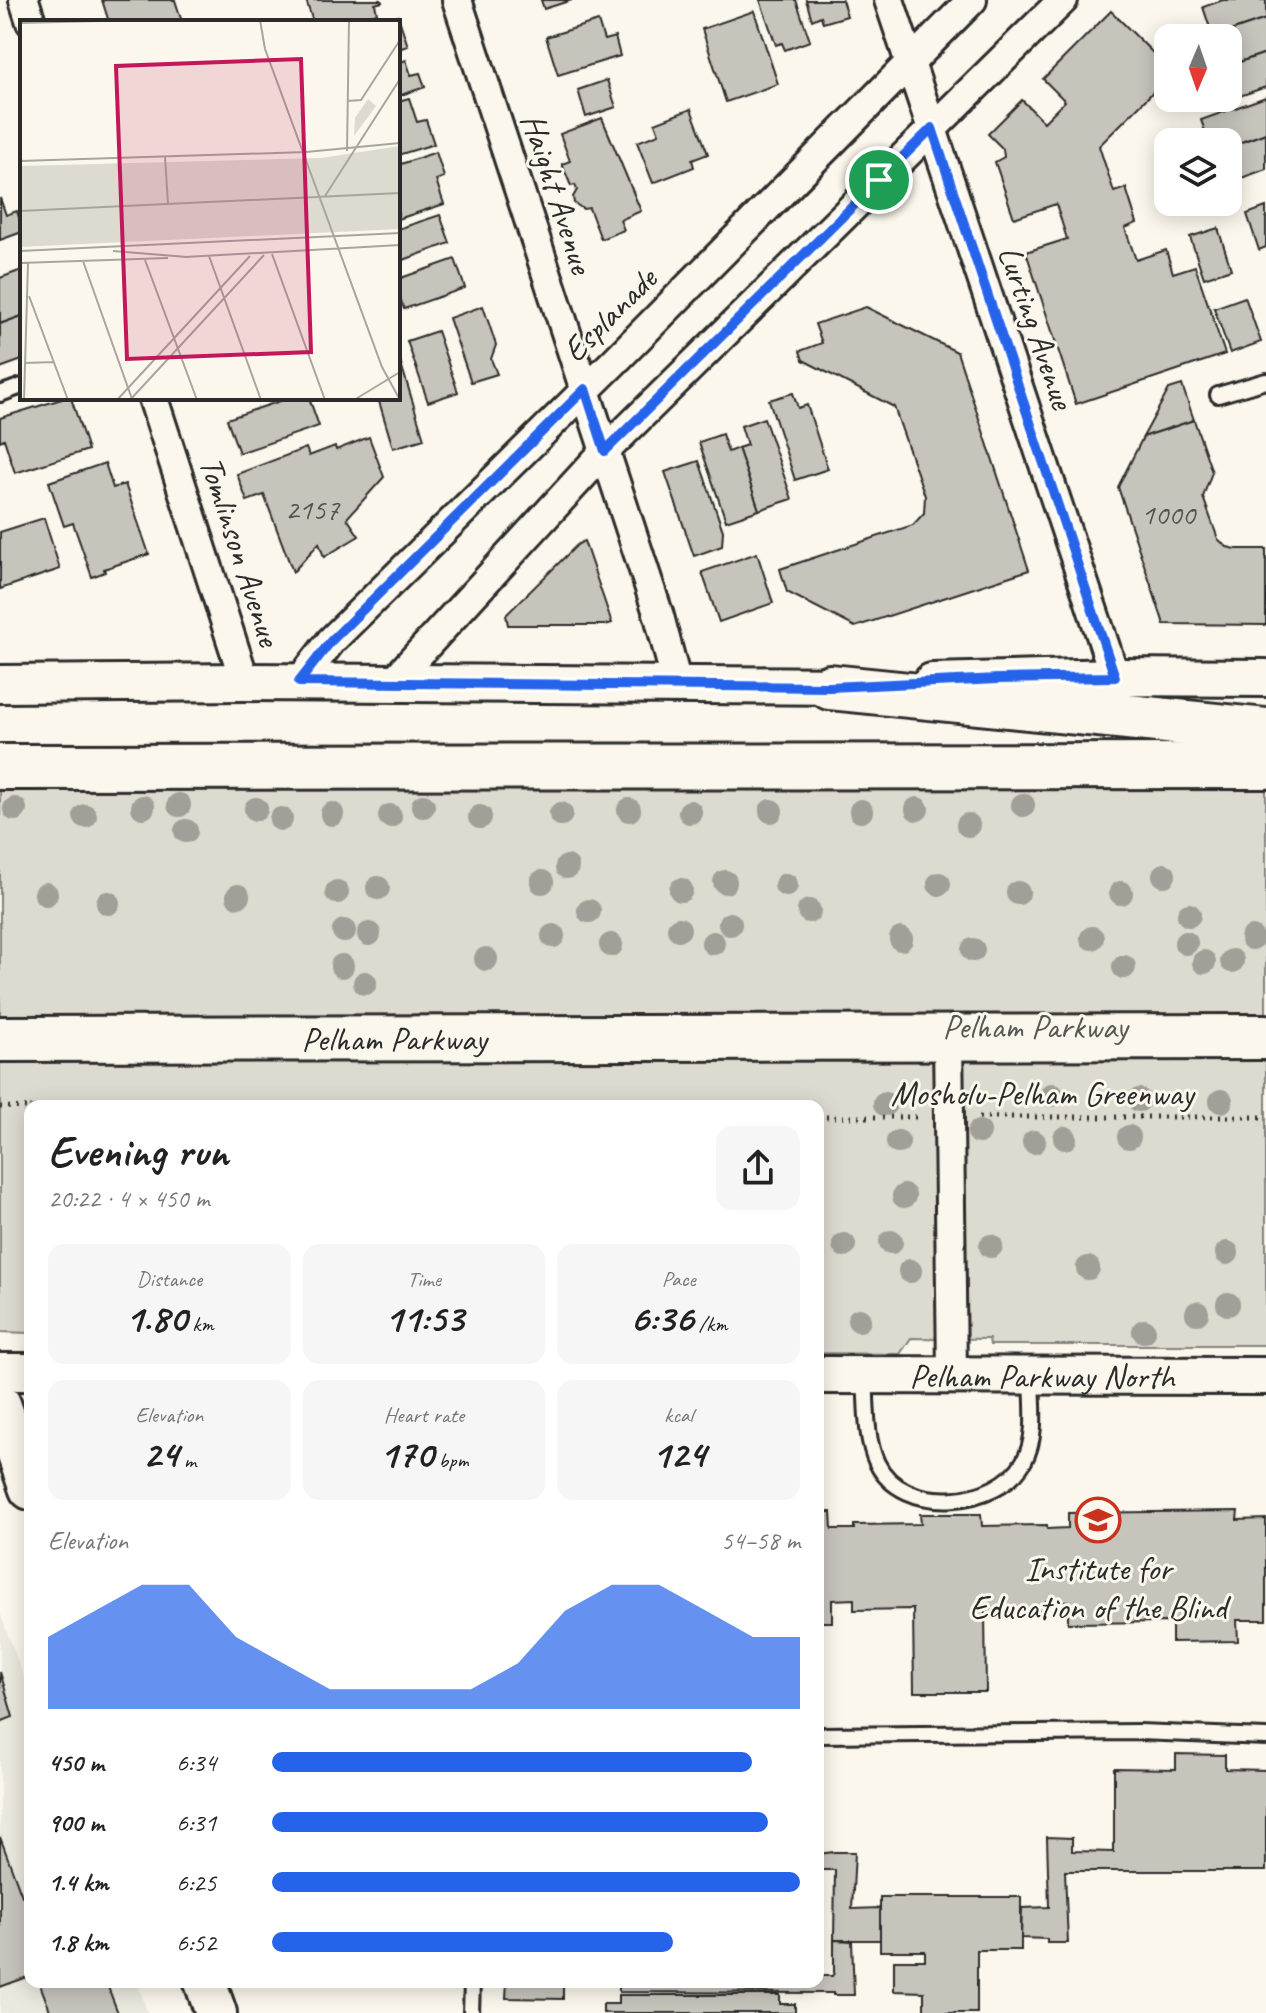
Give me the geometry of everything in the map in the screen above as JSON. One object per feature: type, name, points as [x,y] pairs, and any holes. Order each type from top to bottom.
[{"type":"main road","points":[[830,687],[1266,731]]},
{"type":"main road","points":[[0,767],[1266,766]]},
{"type":"main road","name":"Pelham Parkway","points":[[0,1039],[1266,1037]]},
{"type":"main road","points":[[0,1404],[24,1472]]},
{"type":"main road","points":[[207,1988],[216,2013]]},
{"type":"street","points":[[24,0],[30,20]]},
{"type":"street","name":"Haight Avenue","points":[[457,0],[659,616],[677,684]]},
{"type":"street","name":"Lurting Avenue","points":[[889,0],[1115,677]]},
{"type":"street","name":"Esplanade","points":[[299,682],[331,641],[972,0]]},
{"type":"street","points":[[392,683],[605,451],[1063,0]]},
{"type":"street","name":"Tomlinson Avenue","points":[[154,400],[245,682]]},
{"type":"street","points":[[0,684],[299,682],[830,687],[998,679],[1266,678]]},
{"type":"street","points":[[948,1036],[952,1375]]},
{"type":"street","points":[[0,1372],[24,1372]]},
{"type":"street","name":"Pelham Parkway North","points":[[824,1375],[1266,1376]]},
{"type":"lane","points":[[1218,395],[1266,381]]},
{"type":"lane","points":[[0,394],[20,387]]},
{"type":"lane","points":[[865,1376],[871,1442],[877,1463],[888,1478],[902,1488],[937,1499],[981,1494],[1012,1476],[1024,1461],[1033,1426],[1032,1375]]},
{"type":"lane","points":[[824,1735],[1139,1732],[1266,1737]]},
{"type":"lane","points":[[471,2013],[472,1988]]},
{"type":"path","points":[[0,1107],[24,1108]]},
{"type":"path","name":"Mosholu-Pelham Greenway","points":[[824,1117],[1266,1117]]},
{"type":"shaded area","points":[[0,1613],[24,1678],[24,1988],[139,1988],[148,2013],[0,2013]]},
{"type":"green space","name":"Pelham Parkway","points":[[1266,790],[1266,1345],[990,1345],[989,1339],[911,1338],[900,1354],[824,1353],[824,1100],[24,1100],[24,1333],[0,1332],[0,791]]},
{"type":"building","points":[[102,0],[175,0],[181,20],[108,20]]},
{"type":"building","points":[[306,0],[382,2],[375,4],[377,13],[356,20],[312,20]]},
{"type":"building","points":[[541,0],[572,0],[544,9]]},
{"type":"building","points":[[760,0],[796,0],[810,41],[785,50],[782,43],[776,45]]},
{"type":"building","points":[[806,0],[842,0],[847,16],[823,23],[821,16],[812,20]]},
{"type":"building","points":[[1223,0],[1266,0],[1266,19],[1242,27],[1242,24],[1209,24],[1203,7]]},
{"type":"building","points":[[754,11],[778,84],[726,102],[702,29]]},
{"type":"building","points":[[1111,11],[1154,54],[1154,91],[1099,146],[1114,192],[1126,188],[1137,223],[1125,228],[1136,260],[1166,250],[1173,273],[1195,266],[1225,354],[1076,404],[1026,252],[1067,239],[1056,204],[1014,218],[995,162],[1004,157],[1003,149],[988,134],[1022,100],[1044,122],[1065,101],[1043,79]]},
{"type":"building","points":[[1266,19],[1266,53],[1242,61],[1242,27]]},
{"type":"building","points":[[598,21],[604,40],[615,37],[620,56],[558,75],[546,37]]},
{"type":"building","points":[[400,22],[408,46],[400,48]]},
{"type":"building","points":[[1266,53],[1266,87],[1242,95],[1242,61]]},
{"type":"building","points":[[406,60],[411,75],[420,73],[425,87],[400,95],[400,62]]},
{"type":"building","points":[[607,80],[616,107],[586,117],[578,90]]},
{"type":"building","points":[[1266,97],[1266,133],[1242,142],[1242,128],[1204,128],[1201,120],[1224,112],[1242,112],[1242,105]]},
{"type":"building","points":[[409,98],[417,122],[426,120],[434,144],[400,154],[400,100]]},
{"type":"building","points":[[691,109],[708,154],[692,160],[694,167],[653,183],[637,142],[659,134],[655,123]]},
{"type":"building","points":[[602,118],[641,211],[620,220],[624,230],[601,239],[589,208],[583,209],[574,203],[577,190],[575,185],[571,186],[562,164],[570,161],[560,134]]},
{"type":"building","points":[[1266,133],[1266,169],[1242,178],[1242,142]]},
{"type":"building","points":[[436,152],[444,177],[436,180],[444,204],[400,218],[400,164]]},
{"type":"building","points":[[0,198],[6,215],[17,211],[20,233],[0,240]]},
{"type":"building","points":[[1266,207],[1266,247],[1259,250],[1247,214]]},
{"type":"building","points":[[440,215],[450,243],[400,261],[400,228]]},
{"type":"building","points":[[1218,228],[1231,269],[1204,278],[1190,237]]},
{"type":"building","points":[[455,259],[465,288],[404,309],[400,298],[400,278]]},
{"type":"building","points":[[20,271],[20,317],[0,324],[0,278]]},
{"type":"building","points":[[1245,297],[1261,342],[1230,353],[1214,308]]},
{"type":"building","points":[[483,306],[496,345],[491,359],[497,374],[471,382],[449,318]]},
{"type":"building","points":[[866,307],[957,352],[1029,570],[855,627],[787,592],[780,569],[913,525],[924,513],[925,496],[894,407],[803,360],[800,351],[822,343],[815,324]]},
{"type":"building","points":[[20,317],[20,361],[0,368],[0,324]]},
{"type":"building","points":[[437,331],[458,392],[428,402],[407,341]]},
{"type":"building","points":[[400,361],[424,439],[393,448],[379,400],[400,400]]},
{"type":"building","points":[[1182,385],[1194,420],[1143,437],[1169,389]]},
{"type":"building","points":[[793,393],[798,408],[807,405],[828,469],[795,480],[769,400]]},
{"type":"building","points":[[58,400],[72,400],[88,450],[15,473],[4,439],[0,441],[0,418]]},
{"type":"building","points":[[283,400],[310,400],[319,426],[239,453],[227,419]]},
{"type":"building","points":[[764,418],[792,499],[759,510],[738,448],[747,445],[741,426]]},
{"type":"building","points":[[1194,420],[1212,472],[1203,497],[1218,539],[1227,547],[1236,549],[1266,549],[1266,625],[1164,624],[1118,487],[1143,437]]},
{"type":"building","points":[[722,434],[728,452],[738,448],[759,510],[726,521],[699,442]]},
{"type":"building","points":[[369,437],[384,477],[347,518],[359,536],[324,557],[319,543],[293,572],[264,495],[247,501],[237,474],[306,448],[309,456],[335,446],[336,450]]},
{"type":"building","points":[[699,461],[723,531],[722,546],[694,556],[665,472]]},
{"type":"building","points":[[105,463],[113,488],[125,484],[149,554],[104,569],[105,572],[92,577],[73,523],[64,526],[49,482]]},
{"type":"building","points":[[44,518],[60,569],[0,589],[0,532]]},
{"type":"building","points":[[584,541],[612,623],[508,625],[506,615]]},
{"type":"building","points":[[757,553],[773,603],[719,622],[702,572]]},
{"type":"building","points":[[1238,1511],[1237,1520],[1266,1519],[1266,1620],[1237,1620],[1238,1641],[1172,1642],[1172,1622],[1068,1623],[1068,1601],[1046,1601],[1046,1610],[985,1610],[986,1692],[914,1692],[913,1609],[854,1610],[854,1599],[832,1600],[832,1622],[824,1622],[824,1512],[831,1512],[832,1529],[854,1529],[854,1525],[921,1524],[920,1514],[981,1514],[982,1526],[1047,1525],[1047,1529],[1068,1528],[1068,1513]]},
{"type":"building","points":[[0,1672],[13,1717],[0,1722]]},
{"type":"building","points":[[1176,1754],[1225,1755],[1225,1769],[1266,1770],[1266,1871],[1065,1871],[1068,1943],[1021,1938],[1022,1908],[1049,1907],[1047,1837],[1072,1838],[1072,1851],[1114,1852],[1114,1768],[1176,1769]]},
{"type":"building","points":[[0,1837],[24,1895],[24,1978],[0,1987]]},
{"type":"building","points":[[855,1852],[852,1909],[880,1908],[880,1940],[834,1940],[835,1870],[824,1870],[824,1853]]},
{"type":"building","points":[[880,1897],[1021,1897],[1021,1950],[977,1950],[977,2013],[924,2013],[924,1992],[894,1991],[894,1960],[925,1960],[925,1951],[880,1951]]},
{"type":"building","points":[[834,1940],[852,1941],[854,1995],[619,1992],[619,1988],[824,1988],[824,1976],[834,1973]]},
{"type":"building","points":[[41,1988],[108,1988],[118,2013],[51,2013]]},
{"type":"building","points":[[507,1988],[563,1988],[563,1999],[506,1998]]},
{"type":"building","points":[[618,1995],[780,1995],[780,2004],[795,2004],[795,2013],[603,2013],[603,2004],[618,2004]]},
{"type":"place","name":"Institute for Education of the Blind","points":[[1098,1520]]},
{"type":"route","points":[[932,128],[1115,677],[830,687],[299,682],[331,641],[585,389],[605,451],[879,180],[932,128]]}]
